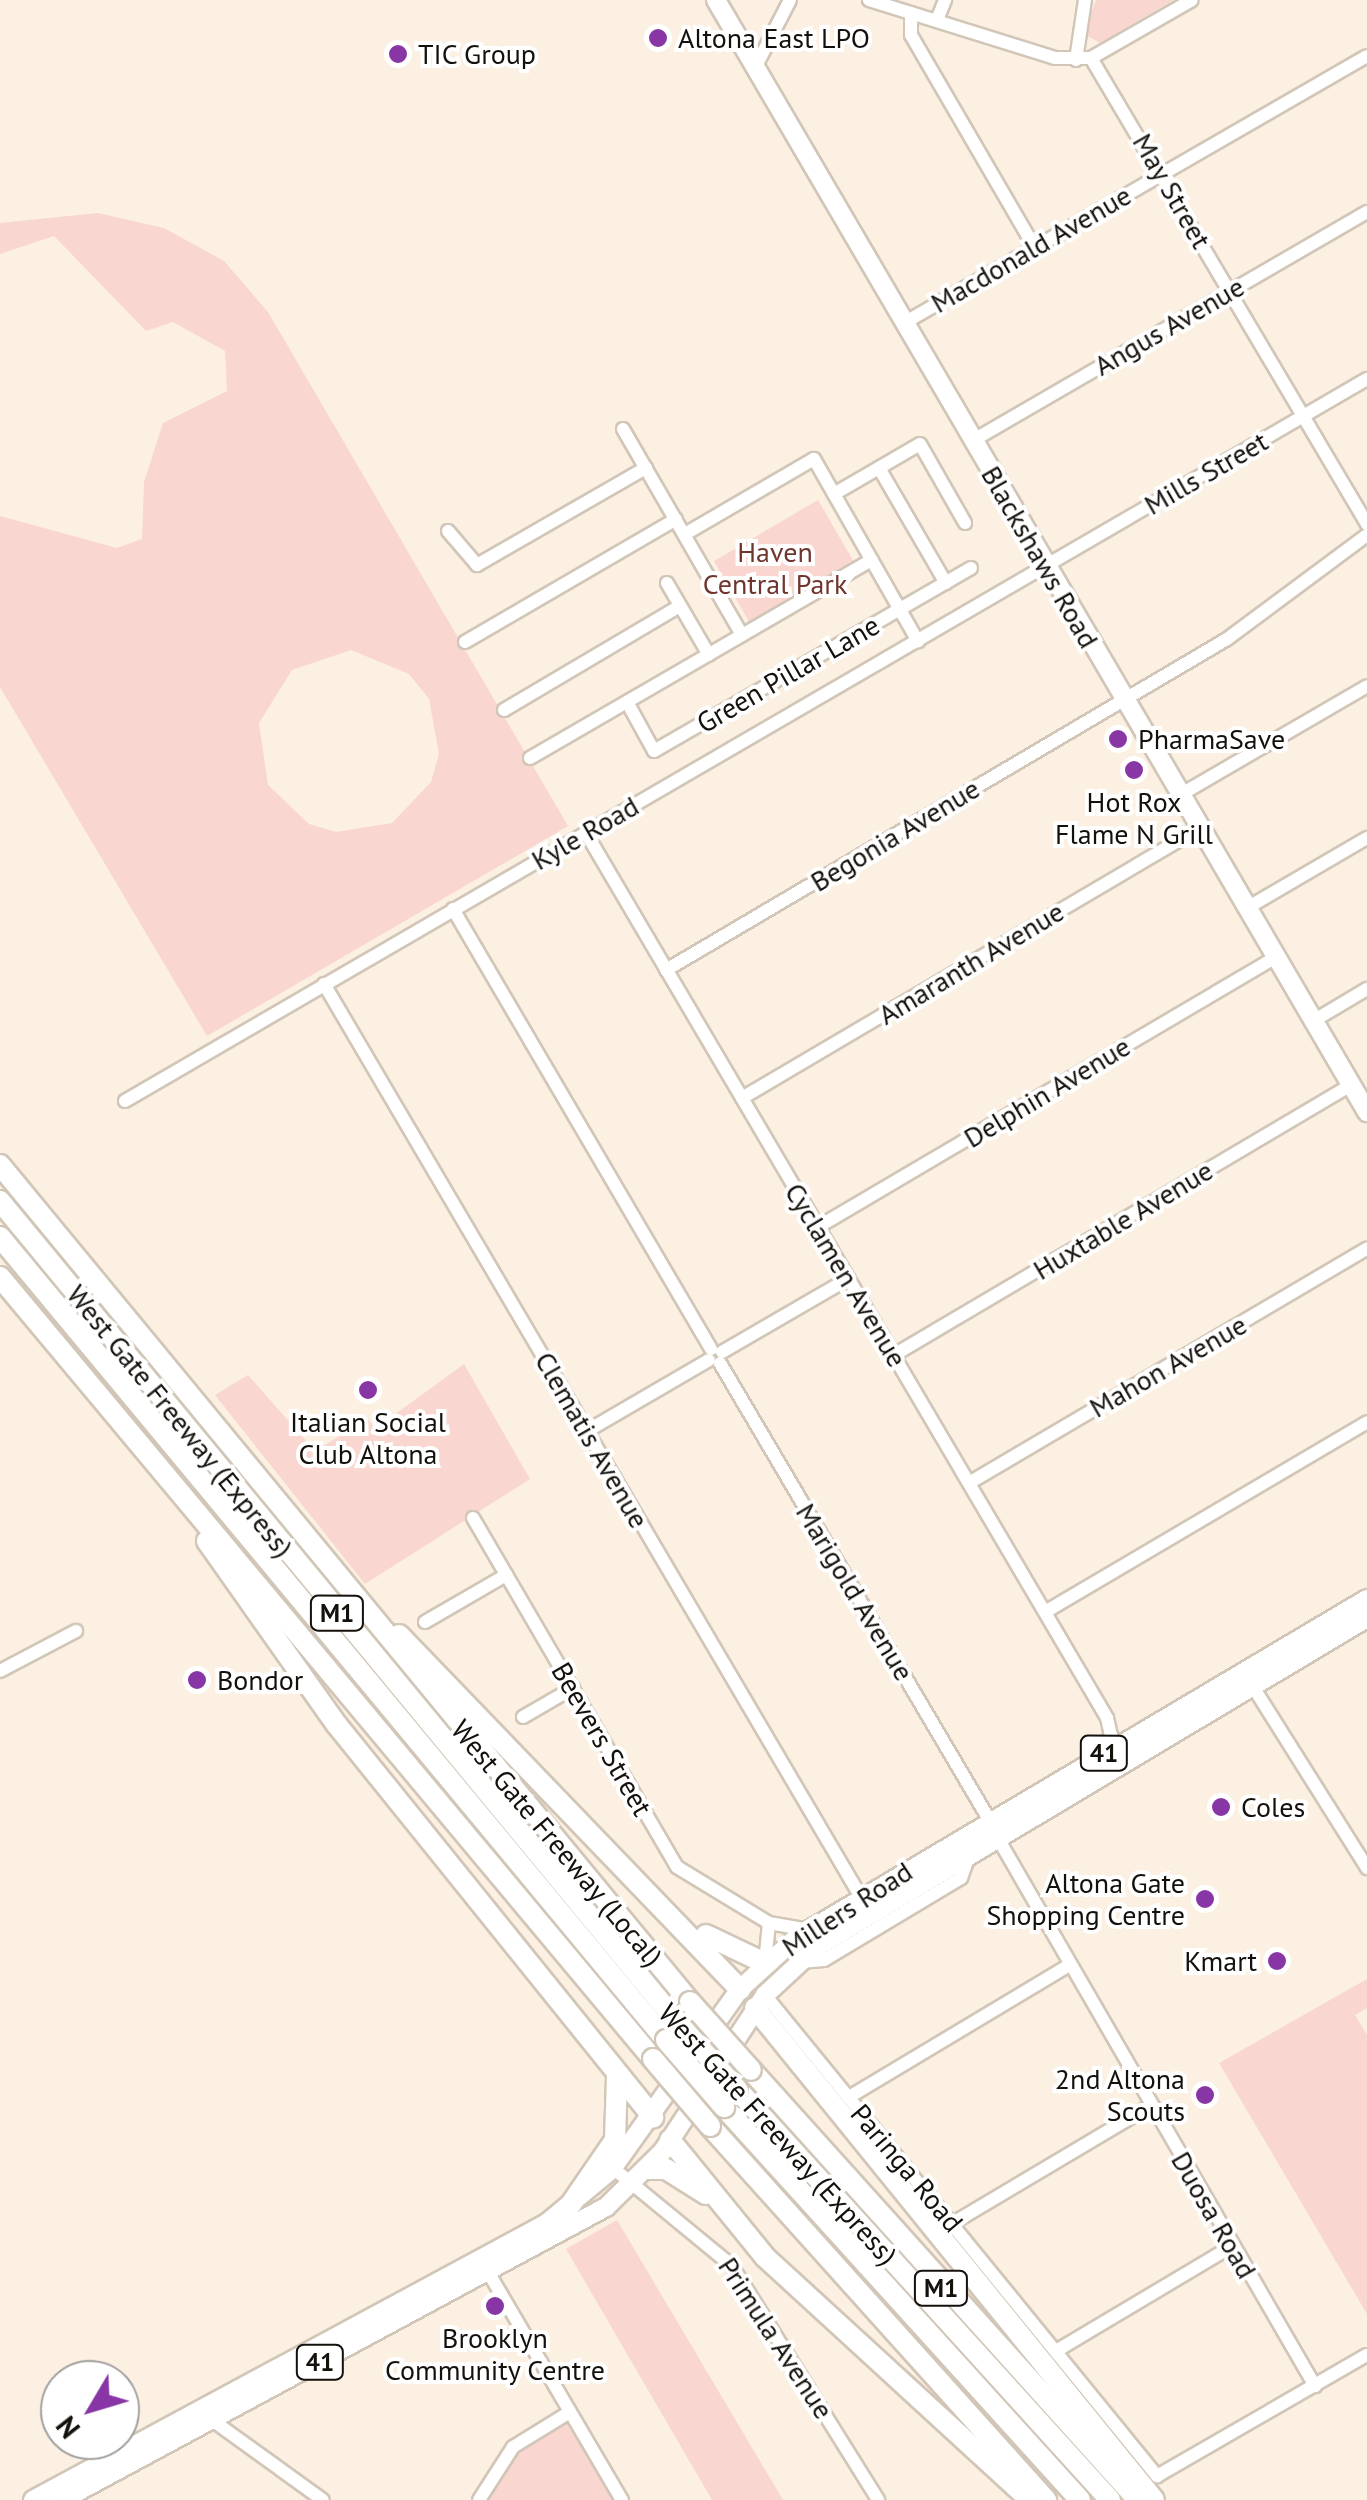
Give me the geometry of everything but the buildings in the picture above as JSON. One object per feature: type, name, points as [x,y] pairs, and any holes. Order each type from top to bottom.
[{"type":"highway","name":"West Gate Freeway (Local)","points":[[0,1166],[690,2002],[1138,2500]]},
{"type":"highway","name":"West Gate Freeway (Express)","points":[[0,1200],[672,2031]]},
{"type":"highway","name":"West Gate Freeway (Express)","points":[[0,1238],[672,2031],[1080,2500]]},
{"type":"highway","name":"M1","points":[[0,1277],[710,2126],[1046,2500]]},
{"type":"highway","points":[[105,1403],[337,1726],[653,2117]]},
{"type":"highway","points":[[316,1552],[590,1828],[740,1989]]},
{"type":"highway","points":[[590,1828],[724,1950],[765,1963]]},
{"type":"highway","points":[[760,2001],[1154,2500]]},
{"type":"highway","points":[[569,2207],[608,2164],[622,2108],[615,2069]]},
{"type":"highway","name":"West Gate Freeway (Express)","points":[[730,2098],[1110,2500]]},
{"type":"highway","points":[[670,2140],[788,2280],[1030,2500]]},
{"type":"highway","points":[[647,2169],[666,2170],[720,2203]]},
{"type":"main road","name":"Blackshaws Road","points":[[716,0],[1367,1112]]},
{"type":"main road","name":"Millers Road","points":[[46,2498],[631,2186],[670,2140],[760,2001],[799,1962],[970,1850],[993,1828],[1100,1755],[1367,1599]]},
{"type":"main road","name":"Millers Road","points":[[608,2164],[653,2117],[740,1989],[807,1930],[1367,1618]]},
{"type":"main road","points":[[740,1989],[760,2001]]},
{"type":"main road","points":[[653,2117],[670,2140]]},
{"type":"main road","name":"Millers Road","points":[[484,2266],[569,2207]]},
{"type":"street","points":[[755,68],[790,0]]},
{"type":"street","points":[[869,0],[1076,60],[1090,58],[1192,0]]},
{"type":"street","points":[[937,20],[944,0]]},
{"type":"street","points":[[1076,60],[1085,0]]},
{"type":"street","points":[[911,13],[911,35],[1035,248]]},
{"type":"street","name":"Macdonald Avenue","points":[[904,323],[1367,56]]},
{"type":"street","name":"May Street","points":[[1090,58],[1367,524]]},
{"type":"street","name":"Angus Avenue","points":[[972,440],[1367,212]]},
{"type":"street","name":"Mills Street","points":[[1046,567],[1367,379]]},
{"type":"street","points":[[623,429],[742,636]]},
{"type":"street","points":[[834,494],[920,444],[965,524]]},
{"type":"street","points":[[685,534],[814,459],[918,641]]},
{"type":"street","points":[[448,530],[478,565],[646,468]]},
{"type":"street","points":[[879,468],[946,583]]},
{"type":"street","points":[[465,642],[676,519]]},
{"type":"street","name":"Begonia Avenue","points":[[666,970],[1227,639],[1367,535]]},
{"type":"street","points":[[530,758],[872,560]]},
{"type":"street","name":"Kyle Road","points":[[125,1100],[1046,567]]},
{"type":"street","name":"Green Pillar Lane","points":[[627,702],[654,751],[970,568]]},
{"type":"street","points":[[666,582],[708,655]]},
{"type":"street","points":[[504,710],[680,606]]},
{"type":"street","points":[[1180,795],[1367,686]]},
{"type":"street","name":"Amaranth Avenue","points":[[742,1098],[1200,828]]},
{"type":"street","name":"Cyclamen Avenue","points":[[586,833],[1107,1718]]},
{"type":"street","points":[[1246,908],[1367,838]]},
{"type":"street","name":"Marigold Avenue","points":[[453,909],[993,1828]]},
{"type":"street","name":"Delphin Avenue","points":[[818,1227],[1276,957]]},
{"type":"street","name":"Clematis Avenue","points":[[324,984],[861,1897]]},
{"type":"street","points":[[1313,1021],[1367,989]]},
{"type":"street","name":"Huxtable Avenue","points":[[894,1355],[1351,1086]]},
{"type":"street","name":"Mahon Avenue","points":[[969,1483],[1367,1249]]},
{"type":"street","points":[[587,1431],[848,1278]]},
{"type":"street","points":[[1045,1612],[1367,1422]]},
{"type":"street","name":"Beevers Street","points":[[473,1518],[677,1867],[769,1923],[807,1930]]},
{"type":"street","points":[[425,1622],[506,1575]]},
{"type":"street","points":[[0,1671],[76,1631]]},
{"type":"street","points":[[1220,1686],[1255,1682],[1367,1868]]},
{"type":"street","points":[[523,1717],[573,1688]]},
{"type":"street","points":[[1107,1718],[1126,1730],[1149,1727]]},
{"type":"street","points":[[1100,1755],[1111,1735],[1107,1718]]},
{"type":"street","name":"Duosa Road","points":[[993,1828],[1068,1966],[1314,2386]]},
{"type":"street","points":[[765,1963],[769,1923]]},
{"type":"street","points":[[848,2097],[1068,1966]]},
{"type":"street","name":"Paringa Road","points":[[760,2001],[812,2053],[1056,2351],[1164,2476],[1314,2386]]},
{"type":"street","points":[[953,2223],[1150,2106]]},
{"type":"street","name":"Primula Avenue","points":[[608,2164],[631,2186],[692,2225],[732,2266],[878,2500]]},
{"type":"street","points":[[1056,2351],[1232,2246]]},
{"type":"street","points":[[484,2266],[622,2500]]},
{"type":"street","points":[[1314,2386],[1367,2355]]},
{"type":"street","points":[[479,2500],[513,2447],[570,2412]]},
{"type":"street","points":[[205,2416],[323,2500]]},
{"type":"green space","points":[[1096,0],[1173,0],[1100,43],[1084,34]]},
{"type":"green space","points":[[98,213],[164,228],[224,261],[268,312],[568,826],[207,1036],[0,687],[0,516],[117,548],[142,539],[144,482],[163,423],[227,391],[225,351],[173,322],[146,331],[54,236],[0,254],[0,223]],"holes":[[[351,650],[409,674],[429,699],[439,754],[431,782],[392,823],[336,832],[309,824],[268,785],[259,723],[292,670]]]},
{"type":"green space","name":"Haven Central Park","points":[[818,500],[855,564],[751,625],[714,561]]},
{"type":"green space","points":[[464,1364],[530,1479],[365,1584],[215,1395],[248,1375],[315,1451],[368,1419],[375,1429]]},
{"type":"green space","points":[[1367,1979],[1367,2008],[1355,2015],[1367,2035],[1367,2314],[1219,2063]]},
{"type":"green space","points":[[617,2220],[783,2500],[712,2500],[566,2249]]},
{"type":"green space","points":[[564,2417],[613,2500],[485,2500],[517,2449]]},
{"type":"place","name":"Altona East LPO","points":[[658,38]]},
{"type":"place","name":"TIC Group","points":[[398,54]]},
{"type":"place","name":"PharmaSave","points":[[1118,739]]},
{"type":"place","name":"Hot Rox Flame N Grill","points":[[1134,770]]},
{"type":"place","name":"Italian Social Club Altona","points":[[368,1390]]},
{"type":"place","name":"Bondor","points":[[197,1680]]},
{"type":"place","name":"Coles","points":[[1221,1807]]},
{"type":"place","name":"Altona Gate Shopping Centre","points":[[1205,1899]]},
{"type":"place","name":"Kmart","points":[[1277,1961]]},
{"type":"place","name":"2nd Altona Scouts","points":[[1205,2095]]},
{"type":"place","name":"Brooklyn Community Centre","points":[[495,2306]]}]
